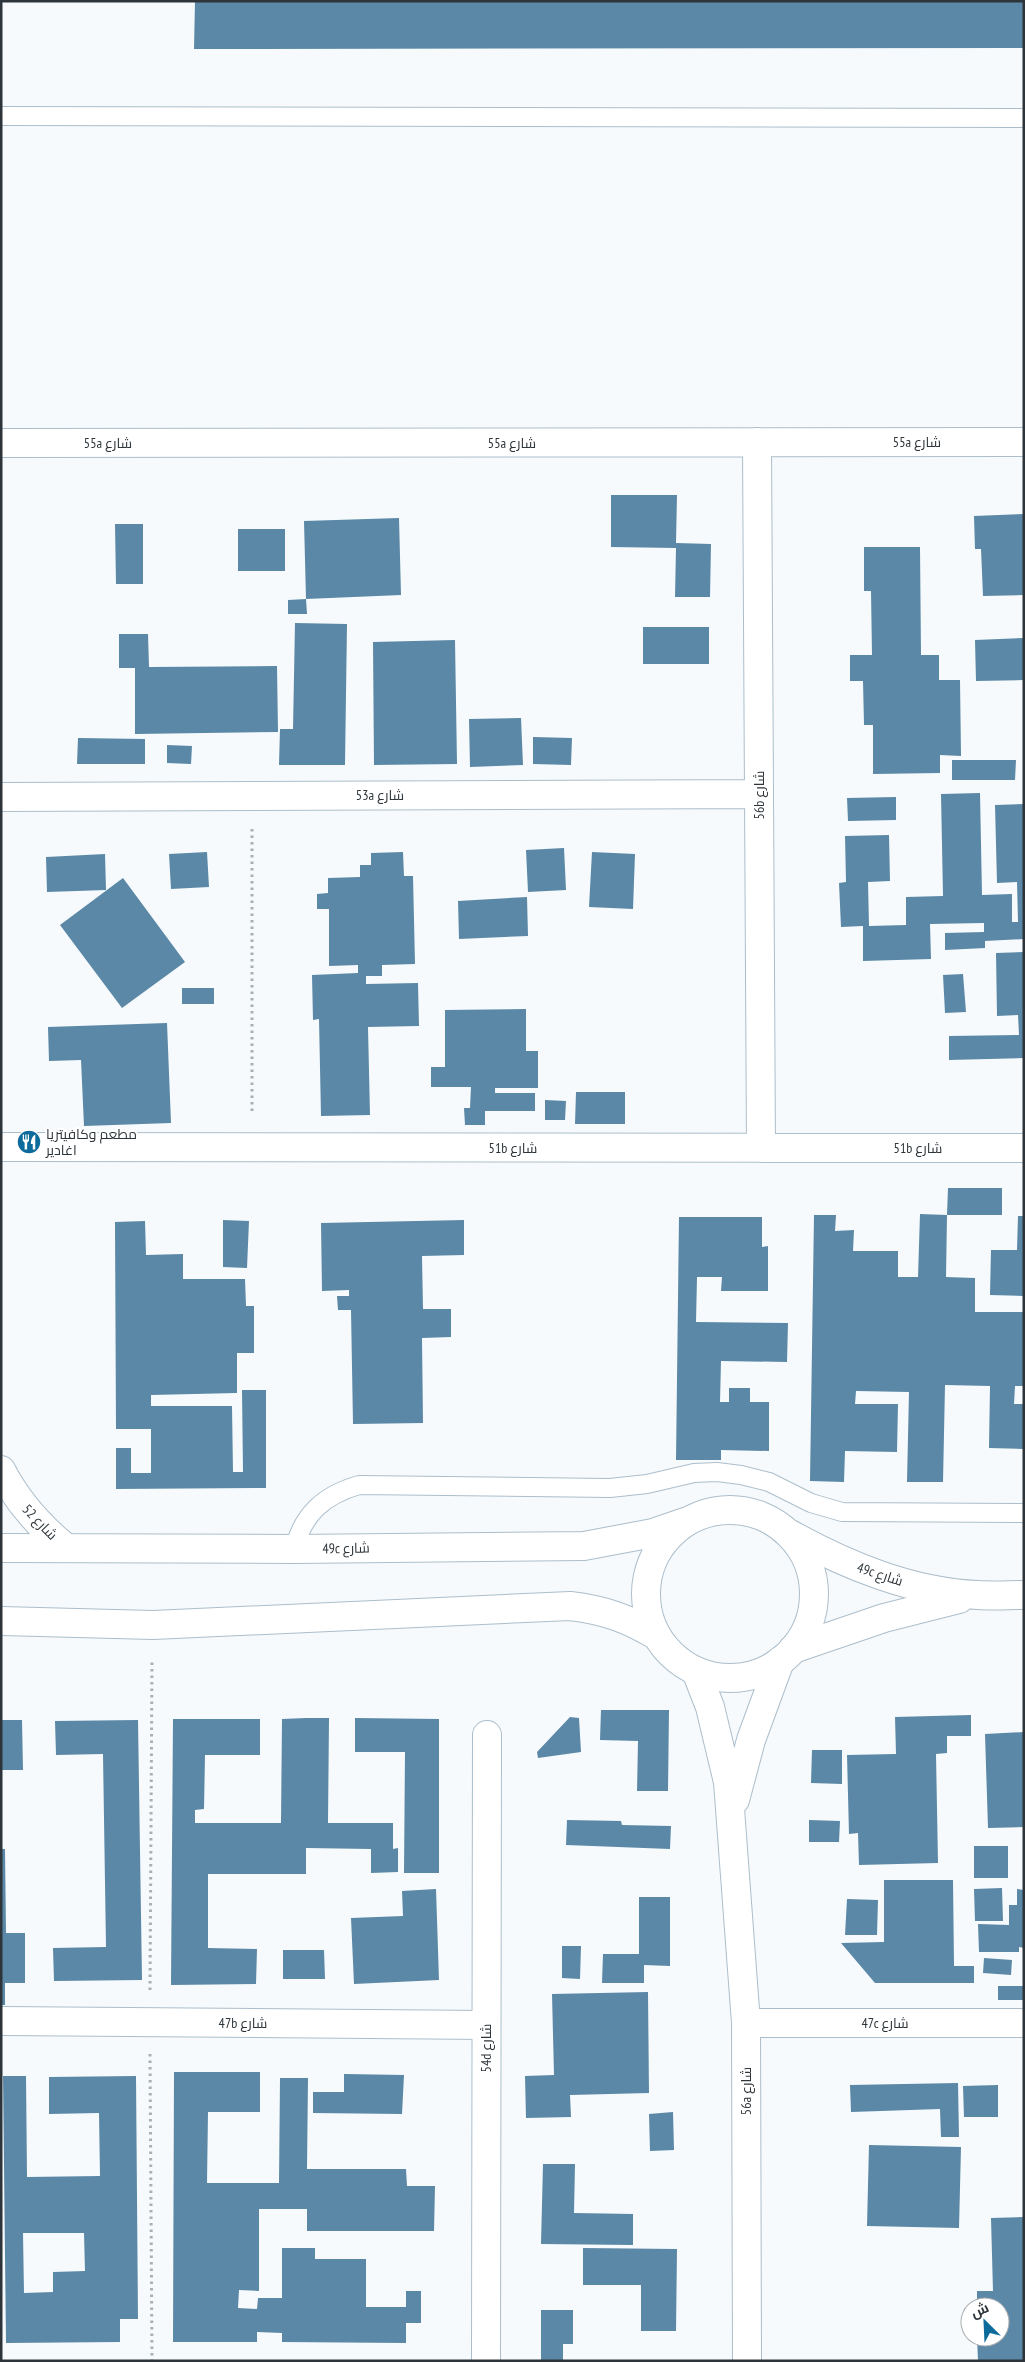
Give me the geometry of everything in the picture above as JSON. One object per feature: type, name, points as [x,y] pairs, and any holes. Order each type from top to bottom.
[{"type":"street","name":"56b شارع","points":[[757,442],[761,1148]]},
{"type":"street","name":"55a شارع","points":[[1,443],[1024,442]]},
{"type":"street","name":"53a شارع","points":[[1,797],[759,794]]},
{"type":"street","name":"51b شارع","points":[[1,1147],[1024,1148]]},
{"type":"street","name":"شارع 52","points":[[1,1470],[27,1510],[45,1530],[65,1547]]},
{"type":"street","points":[[730,1510],[745,1511],[772,1521],[790,1534],[803,1551],[811,1570],[814,1591],[812,1612],[807,1625],[787,1655],[761,1672],[739,1677],[717,1677],[696,1671],[667,1650],[657,1636],[648,1616],[646,1594],[648,1572],[657,1551],[671,1534],[688,1521],[709,1512],[730,1510]]},
{"type":"street","name":"49c شارع","points":[[1,1548],[294,1549],[584,1546],[653,1533],[688,1521]]},
{"type":"street","name":"49c شارع","points":[[790,1534],[833,1558],[879,1576],[928,1588],[977,1595],[1024,1595]]},
{"type":"street","name":"49c شارع","points":[[787,1655],[884,1618],[977,1595]]},
{"type":"street","points":[[1,1621],[153,1625],[570,1606],[597,1609],[627,1618],[657,1636]]},
{"type":"street","name":"56a شارع","points":[[731,1821],[751,1740],[787,1655]]},
{"type":"street","name":"56a شارع","points":[[696,1671],[710,1707],[721,1744],[728,1782],[746,2023],[747,2361]]},
{"type":"street","name":"54d شارع","points":[[486,2361],[487,1735]]},
{"type":"street","name":"47b شارع","points":[[1,2021],[486,2025]]},
{"type":"street","name":"47c شارع","points":[[746,2023],[1024,2023]]},
{"type":"lane","points":[[1,116],[1024,118]]},
{"type":"lane","points":[[294,1549],[298,1533],[316,1506],[344,1489],[359,1485],[610,1488],[647,1484],[694,1473],[717,1472],[741,1475],[769,1482],[811,1504],[842,1512],[1024,1512]]},
{"type":"path","points":[[251,796],[252,1147]]},
{"type":"building","points":[[195,1],[1024,1],[1024,48],[194,49]]},
{"type":"building","points":[[611,495],[677,495],[676,543],[711,544],[710,597],[675,597],[676,548],[611,547]]},
{"type":"building","points":[[1024,514],[1024,595],[983,596],[981,549],[975,549],[974,516]]},
{"type":"building","points":[[399,518],[401,595],[306,599],[304,521]]},
{"type":"building","points":[[115,524],[143,524],[143,584],[116,584]]},
{"type":"building","points":[[238,529],[285,529],[285,571],[238,571]]},
{"type":"building","points":[[864,547],[920,547],[921,655],[939,655],[939,680],[960,680],[961,756],[940,755],[940,773],[873,774],[873,725],[864,725],[863,681],[850,681],[850,655],[872,655],[871,591],[864,591]]},
{"type":"building","points":[[306,599],[307,614],[288,614],[288,600]]},
{"type":"building","points":[[295,623],[347,624],[345,765],[279,765],[280,729],[293,729]]},
{"type":"building","points":[[643,627],[709,627],[709,664],[643,664]]},
{"type":"building","points":[[119,634],[148,634],[149,667],[277,666],[278,732],[135,734],[135,668],[119,668]]},
{"type":"building","points":[[1024,638],[1024,680],[976,681],[975,640]]},
{"type":"building","points":[[455,640],[457,764],[374,765],[373,642]]},
{"type":"building","points":[[521,718],[523,765],[470,767],[469,719]]},
{"type":"building","points":[[533,737],[572,738],[571,765],[533,764]]},
{"type":"building","points":[[78,738],[145,739],[145,764],[77,764]]},
{"type":"building","points":[[167,745],[192,746],[191,764],[167,763]]},
{"type":"building","points":[[952,760],[1016,760],[1015,780],[952,780]]},
{"type":"building","points":[[980,793],[982,895],[1012,894],[1012,922],[1018,922],[1017,882],[997,883],[995,805],[1024,804],[1024,939],[985,941],[985,948],[945,950],[945,933],[984,932],[984,923],[930,924],[931,959],[863,961],[863,926],[841,927],[839,883],[846,882],[845,836],[889,835],[890,881],[868,882],[869,926],[906,925],[906,897],[943,896],[941,794]]},
{"type":"building","points":[[896,797],[896,820],[848,821],[847,798]]},
{"type":"building","points":[[564,848],[566,890],[528,892],[526,850]]},
{"type":"building","points":[[207,852],[209,887],[171,889],[169,854]]},
{"type":"building","points":[[403,852],[404,876],[413,876],[415,964],[382,965],[382,976],[366,976],[366,984],[418,983],[419,1026],[368,1027],[370,1115],[321,1116],[319,1019],[313,1020],[312,975],[358,973],[358,965],[329,966],[329,909],[317,909],[317,894],[328,893],[328,878],[360,877],[360,865],[371,865],[371,853]]},
{"type":"building","points":[[592,852],[635,854],[633,909],[589,907]]},
{"type":"building","points":[[105,854],[106,890],[47,892],[46,857]]},
{"type":"building","points":[[123,878],[185,962],[122,1008],[60,925]]},
{"type":"building","points":[[527,897],[528,936],[459,939],[458,901]]},
{"type":"building","points":[[1024,952],[1024,1058],[949,1060],[949,1036],[1019,1035],[1018,1015],[997,1016],[996,953]]},
{"type":"building","points":[[963,974],[966,1012],[945,1013],[943,975]]},
{"type":"building","points":[[182,988],[214,988],[214,1004],[182,1004]]},
{"type":"building","points":[[526,1009],[526,1051],[538,1051],[538,1088],[495,1088],[495,1093],[535,1093],[535,1111],[485,1111],[485,1125],[465,1125],[464,1108],[470,1108],[471,1087],[431,1087],[431,1067],[445,1067],[445,1010]]},
{"type":"building","points":[[167,1023],[171,1123],[84,1126],[81,1060],[49,1061],[48,1027]]},
{"type":"building","points":[[576,1092],[625,1092],[625,1124],[575,1124]]},
{"type":"building","points":[[545,1100],[566,1101],[565,1120],[545,1120]]},
{"type":"building","points":[[948,1188],[1002,1188],[1002,1215],[947,1215]]},
{"type":"building","points":[[920,1214],[947,1215],[946,1277],[975,1278],[975,1312],[1024,1312],[1024,1386],[1015,1386],[1014,1404],[1024,1404],[1024,1449],[989,1448],[990,1386],[945,1385],[943,1482],[907,1482],[909,1392],[856,1391],[855,1404],[898,1404],[897,1452],[845,1451],[844,1482],[810,1481],[814,1215],[836,1215],[835,1231],[854,1230],[853,1251],[898,1251],[898,1277],[918,1277]]},
{"type":"building","points":[[1018,1216],[1024,1216],[1024,1296],[990,1295],[991,1250],[1017,1250]]},
{"type":"building","points":[[679,1217],[762,1217],[762,1247],[768,1246],[768,1291],[721,1291],[722,1277],[697,1277],[696,1322],[788,1323],[787,1362],[721,1361],[720,1402],[729,1402],[729,1388],[750,1388],[750,1402],[769,1402],[769,1451],[721,1450],[721,1460],[676,1460]]},
{"type":"building","points":[[223,1220],[249,1221],[247,1268],[223,1267]]},
{"type":"building","points":[[464,1220],[464,1255],[422,1256],[423,1309],[451,1309],[451,1337],[422,1338],[423,1423],[353,1424],[351,1310],[338,1310],[337,1296],[349,1296],[349,1290],[322,1291],[321,1223]]},
{"type":"building","points":[[145,1221],[146,1255],[183,1254],[183,1279],[245,1279],[246,1306],[254,1306],[254,1353],[237,1353],[237,1393],[151,1395],[151,1406],[232,1406],[233,1472],[243,1472],[242,1390],[266,1390],[266,1488],[116,1489],[116,1448],[131,1448],[131,1473],[151,1473],[151,1429],[116,1429],[115,1222]]},
{"type":"building","points":[[601,1710],[669,1710],[668,1791],[637,1791],[638,1741],[600,1740]]},
{"type":"building","points":[[971,1715],[971,1736],[947,1736],[947,1753],[936,1754],[938,1863],[859,1865],[858,1833],[849,1834],[847,1755],[896,1754],[895,1717]]},
{"type":"building","points":[[570,1717],[579,1718],[581,1752],[538,1758],[537,1752]]},
{"type":"building","points":[[329,1718],[328,1823],[393,1823],[393,1849],[398,1848],[398,1872],[371,1873],[371,1849],[306,1848],[306,1874],[208,1874],[208,1948],[257,1949],[256,1984],[171,1985],[173,1719],[260,1719],[260,1755],[205,1755],[204,1809],[195,1810],[195,1823],[281,1823],[282,1719]]},
{"type":"building","points":[[355,1718],[439,1719],[439,1873],[404,1873],[405,1752],[355,1752]]},
{"type":"building","points":[[1,1720],[22,1720],[23,1770],[1,1770]]},
{"type":"building","points":[[138,1720],[142,1980],[54,1981],[53,1948],[106,1947],[103,1754],[56,1755],[55,1721]]},
{"type":"building","points":[[1024,1732],[1024,1827],[988,1828],[985,1734]]},
{"type":"building","points":[[812,1750],[842,1750],[842,1784],[811,1783]]},
{"type":"building","points":[[567,1820],[621,1821],[622,1825],[671,1826],[670,1849],[566,1845]]},
{"type":"building","points":[[809,1820],[840,1821],[839,1842],[809,1842]]},
{"type":"building","points":[[974,1846],[1008,1846],[1008,1878],[974,1878]]},
{"type":"building","points":[[1,1849],[5,1849],[6,1933],[25,1933],[25,1983],[5,1983],[5,2005],[1,2005]]},
{"type":"building","points":[[884,1880],[953,1880],[954,1966],[974,1966],[974,1983],[875,1983],[841,1943],[884,1942]]},
{"type":"building","points":[[1002,1888],[1003,1921],[975,1921],[974,1889]]},
{"type":"building","points":[[436,1889],[439,1980],[354,1984],[351,1918],[403,1916],[402,1891]]},
{"type":"building","points":[[1017,1889],[1024,1890],[1024,1948],[1019,1947],[1019,1952],[979,1952],[978,1924],[1009,1925],[1009,1905],[1017,1905]]},
{"type":"building","points":[[639,1897],[670,1897],[670,1966],[644,1965],[644,1983],[602,1983],[603,1954],[639,1954]]},
{"type":"building","points":[[847,1899],[878,1900],[877,1935],[845,1935]]},
{"type":"building","points":[[562,1946],[581,1946],[580,1979],[562,1978]]},
{"type":"building","points":[[283,1950],[324,1950],[325,1979],[283,1979]]},
{"type":"building","points":[[984,1958],[1012,1960],[1011,1975],[983,1973]]},
{"type":"building","points":[[998,1986],[1024,1986],[1024,2000],[998,2000]]},
{"type":"building","points":[[648,1992],[649,2093],[570,2095],[571,2117],[526,2118],[525,2076],[554,2075],[552,1994]]},
{"type":"building","points":[[174,2072],[260,2072],[260,2112],[208,2112],[207,2183],[279,2183],[280,2078],[308,2078],[307,2169],[406,2169],[407,2186],[435,2186],[434,2231],[307,2231],[307,2209],[259,2209],[259,2291],[239,2290],[238,2308],[257,2309],[258,2298],[282,2298],[282,2248],[315,2248],[315,2259],[366,2259],[366,2307],[406,2307],[406,2291],[421,2291],[421,2323],[406,2323],[406,2343],[282,2342],[282,2333],[257,2332],[257,2342],[173,2342]]},
{"type":"building","points":[[344,2074],[404,2075],[402,2114],[313,2113],[313,2092],[344,2092]]},
{"type":"building","points":[[3,2076],[26,2076],[27,2177],[100,2176],[99,2113],[49,2114],[49,2077],[136,2076],[138,2319],[120,2319],[120,2342],[6,2343]],"holes":[[[23,2233],[84,2233],[85,2271],[53,2272],[53,2292],[24,2293]]]},
{"type":"building","points":[[958,2083],[959,2137],[941,2137],[940,2109],[851,2112],[850,2085]]},
{"type":"building","points":[[998,2085],[998,2117],[964,2117],[963,2086]]},
{"type":"building","points":[[673,2112],[674,2150],[650,2151],[649,2114]]},
{"type":"building","points":[[869,2145],[961,2147],[959,2228],[867,2226]]},
{"type":"building","points":[[543,2164],[575,2164],[574,2213],[633,2214],[633,2245],[541,2244]]},
{"type":"building","points":[[1024,2217],[1024,2361],[978,2361],[977,2347],[1010,2347],[1010,2297],[977,2297],[977,2291],[993,2291],[991,2218]]},
{"type":"building","points":[[583,2248],[677,2249],[676,2331],[641,2331],[641,2285],[583,2285]]},
{"type":"building","points":[[541,2310],[573,2310],[573,2344],[563,2344],[563,2361],[541,2361]]},
{"type":"place","name":"مطعم وكافيتريا اغادير","points":[[29,1142]]}]
